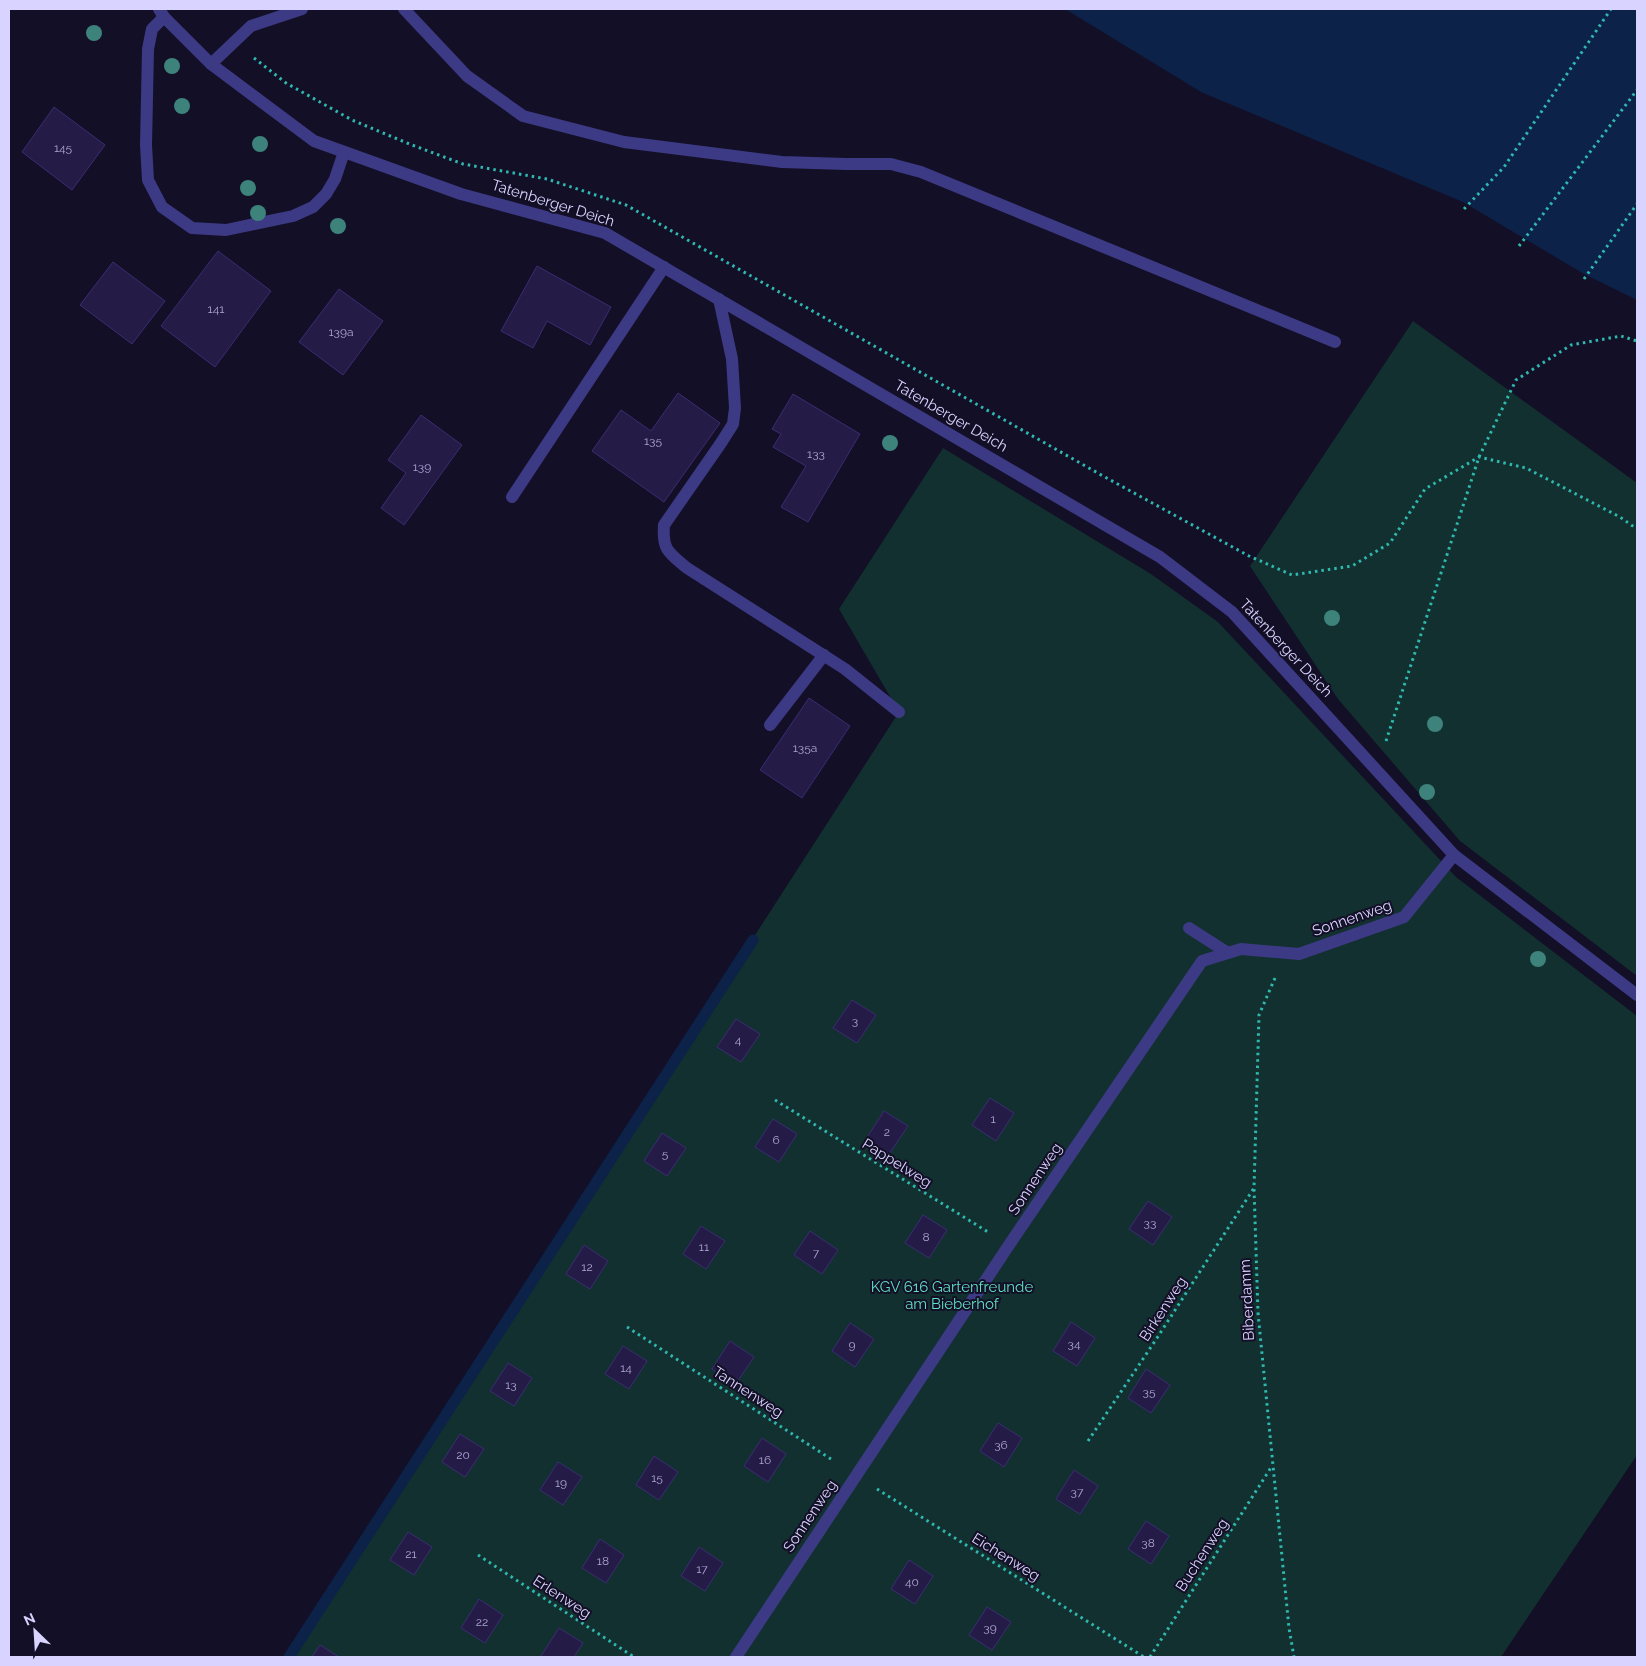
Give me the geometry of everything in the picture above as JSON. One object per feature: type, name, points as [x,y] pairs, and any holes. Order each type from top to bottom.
[{"type":"street","points":[[211,64],[251,26],[302,9]]},
{"type":"street","points":[[404,9],[467,76],[523,116],[624,142],[782,162],[891,164],[922,172],[1335,342]]},
{"type":"street","points":[[162,13],[152,29],[148,49],[146,145],[148,180],[162,207],[192,228],[226,230],[293,216],[312,207],[326,194],[335,179],[344,152]]},
{"type":"street","name":"Tatenberger Deich","points":[[162,13],[211,64],[314,141],[461,194],[605,232],[1160,557],[1232,612],[1454,855],[1637,995]]},
{"type":"street","points":[[512,497],[664,267]]},
{"type":"street","points":[[719,299],[732,359],[735,408],[733,424],[664,525],[665,548],[686,568],[845,669],[899,712]]},
{"type":"street","points":[[770,725],[824,655]]},
{"type":"street","name":"Sonnenweg","points":[[736,1657],[1009,1245],[1202,962],[1242,949],[1299,954],[1404,918],[1454,855]]},
{"type":"street","points":[[1188,928],[1228,953]]},
{"type":"path","points":[[1464,209],[1504,167],[1611,9]]},
{"type":"path","points":[[234,42],[286,83],[352,120],[412,145],[463,164],[547,179],[626,205],[1095,472],[1249,556],[1292,575],[1352,566],[1390,542],[1425,489],[1479,457],[1526,468],[1620,517],[1637,529]]},
{"type":"path","points":[[1519,246],[1637,90]]},
{"type":"path","points":[[1584,279],[1637,204]]},
{"type":"path","points":[[1378,771],[1390,726],[1479,457],[1516,380],[1570,345],[1621,336],[1637,341]]},
{"type":"path","name":"Biberdamm","points":[[1294,1657],[1289,1628],[1258,1313],[1254,1188],[1259,1016],[1278,972],[1299,954]]},
{"type":"path","name":"Pappelweg","points":[[775,1100],[1009,1245]]},
{"type":"path","name":"Birkenweg","points":[[1088,1441],[1254,1188]]},
{"type":"path","name":"Tannenweg","points":[[627,1327],[856,1475]]},
{"type":"path","name":"Buchenweg","points":[[1150,1657],[1273,1465]]},
{"type":"path","name":"Eichenweg","points":[[856,1475],[1144,1657]]},
{"type":"path","name":"Erlenweg","points":[[478,1555],[634,1657]]},
{"type":"green space","points":[[1413,321],[1637,483],[1637,976],[1460,841],[1338,699],[1250,566]]},
{"type":"green space","name":"KGV 616 Gartenfreunde am Bieberhof","points":[[943,448],[1151,574],[1218,622],[1456,877],[1637,1016],[1637,1455],[1501,1657],[289,1657],[899,712],[839,609]]},
{"type":"water","points":[[1065,9],[1637,9],[1637,300],[1584,274],[1463,202],[1201,92]]},
{"type":"building","points":[[54,107],[105,145],[72,190],[22,152]]},
{"type":"building","points":[[218,251],[271,291],[215,367],[161,326]]},
{"type":"building","points":[[113,262],[165,301],[132,344],[80,305]]},
{"type":"building","points":[[537,266],[611,307],[590,345],[547,321],[533,348],[501,331]]},
{"type":"building","points":[[339,289],[383,321],[343,375],[299,342]]},
{"type":"building","points":[[678,393],[720,423],[664,502],[592,451],[621,410],[651,431]]},
{"type":"building","points":[[793,394],[860,434],[808,522],[781,507],[806,466],[773,447],[781,434],[772,429]]},
{"type":"building","points":[[421,415],[462,445],[404,525],[381,508],[406,473],[388,460]]},
{"type":"building","points":[[809,698],[850,726],[802,798],[760,770]]},
{"type":"building","points":[[852,1000],[876,1015],[857,1043],[833,1028]]},
{"type":"building","points":[[736,1019],[760,1034],[741,1062],[717,1047]]},
{"type":"building","points":[[990,1098],[1014,1113],[996,1141],[972,1125]]},
{"type":"building","points":[[884,1111],[908,1126],[889,1154],[866,1139]]},
{"type":"building","points":[[773,1119],[797,1134],[779,1162],[755,1147]]},
{"type":"building","points":[[662,1133],[686,1148],[667,1176],[644,1161]]},
{"type":"building","points":[[1148,1201],[1172,1217],[1153,1245],[1129,1229]]},
{"type":"building","points":[[923,1215],[947,1230],[929,1258],[905,1243]]},
{"type":"building","points":[[701,1226],[725,1241],[706,1269],[683,1254]]},
{"type":"building","points":[[810,1231],[838,1250],[822,1274],[794,1255]]},
{"type":"building","points":[[584,1245],[608,1261],[590,1289],[566,1274]]},
{"type":"building","points":[[1071,1322],[1095,1338],[1077,1366],[1053,1351]]},
{"type":"building","points":[[850,1323],[874,1339],[855,1367],[832,1351]]},
{"type":"building","points":[[730,1341],[754,1357],[735,1385],[712,1369]]},
{"type":"building","points":[[623,1346],[647,1361],[629,1389],[605,1374]]},
{"type":"building","points":[[508,1363],[532,1378],[514,1406],[490,1391]]},
{"type":"building","points":[[1146,1369],[1170,1385],[1151,1413],[1128,1398]]},
{"type":"building","points":[[998,1423],[1022,1438],[1004,1467],[980,1451]]},
{"type":"building","points":[[460,1434],[484,1449],[465,1477],[442,1462]]},
{"type":"building","points":[[762,1438],[786,1454],[768,1482],[744,1466]]},
{"type":"building","points":[[654,1456],[678,1472],[659,1500],[636,1485]]},
{"type":"building","points":[[558,1462],[582,1477],[563,1505],[540,1490]]},
{"type":"building","points":[[1074,1470],[1098,1486],[1080,1514],[1056,1499]]},
{"type":"building","points":[[1146,1521],[1169,1536],[1151,1564],[1128,1549]]},
{"type":"building","points":[[408,1532],[432,1547],[414,1575],[390,1560]]},
{"type":"building","points":[[600,1539],[624,1555],[606,1583],[582,1568]]},
{"type":"building","points":[[699,1547],[723,1563],[705,1591],[681,1576]]},
{"type":"building","points":[[909,1560],[933,1576],[915,1604],[891,1589]]},
{"type":"building","points":[[479,1599],[503,1615],[485,1643],[461,1628]]},
{"type":"building","points":[[987,1607],[1011,1622],[992,1650],[969,1635]]},
{"type":"building","points":[[559,1628],[583,1643],[574,1657],[541,1656]]},
{"type":"building","points":[[320,1645],[339,1657],[312,1657]]},
{"type":"waterway","points":[[289,1657],[753,940]]}]
